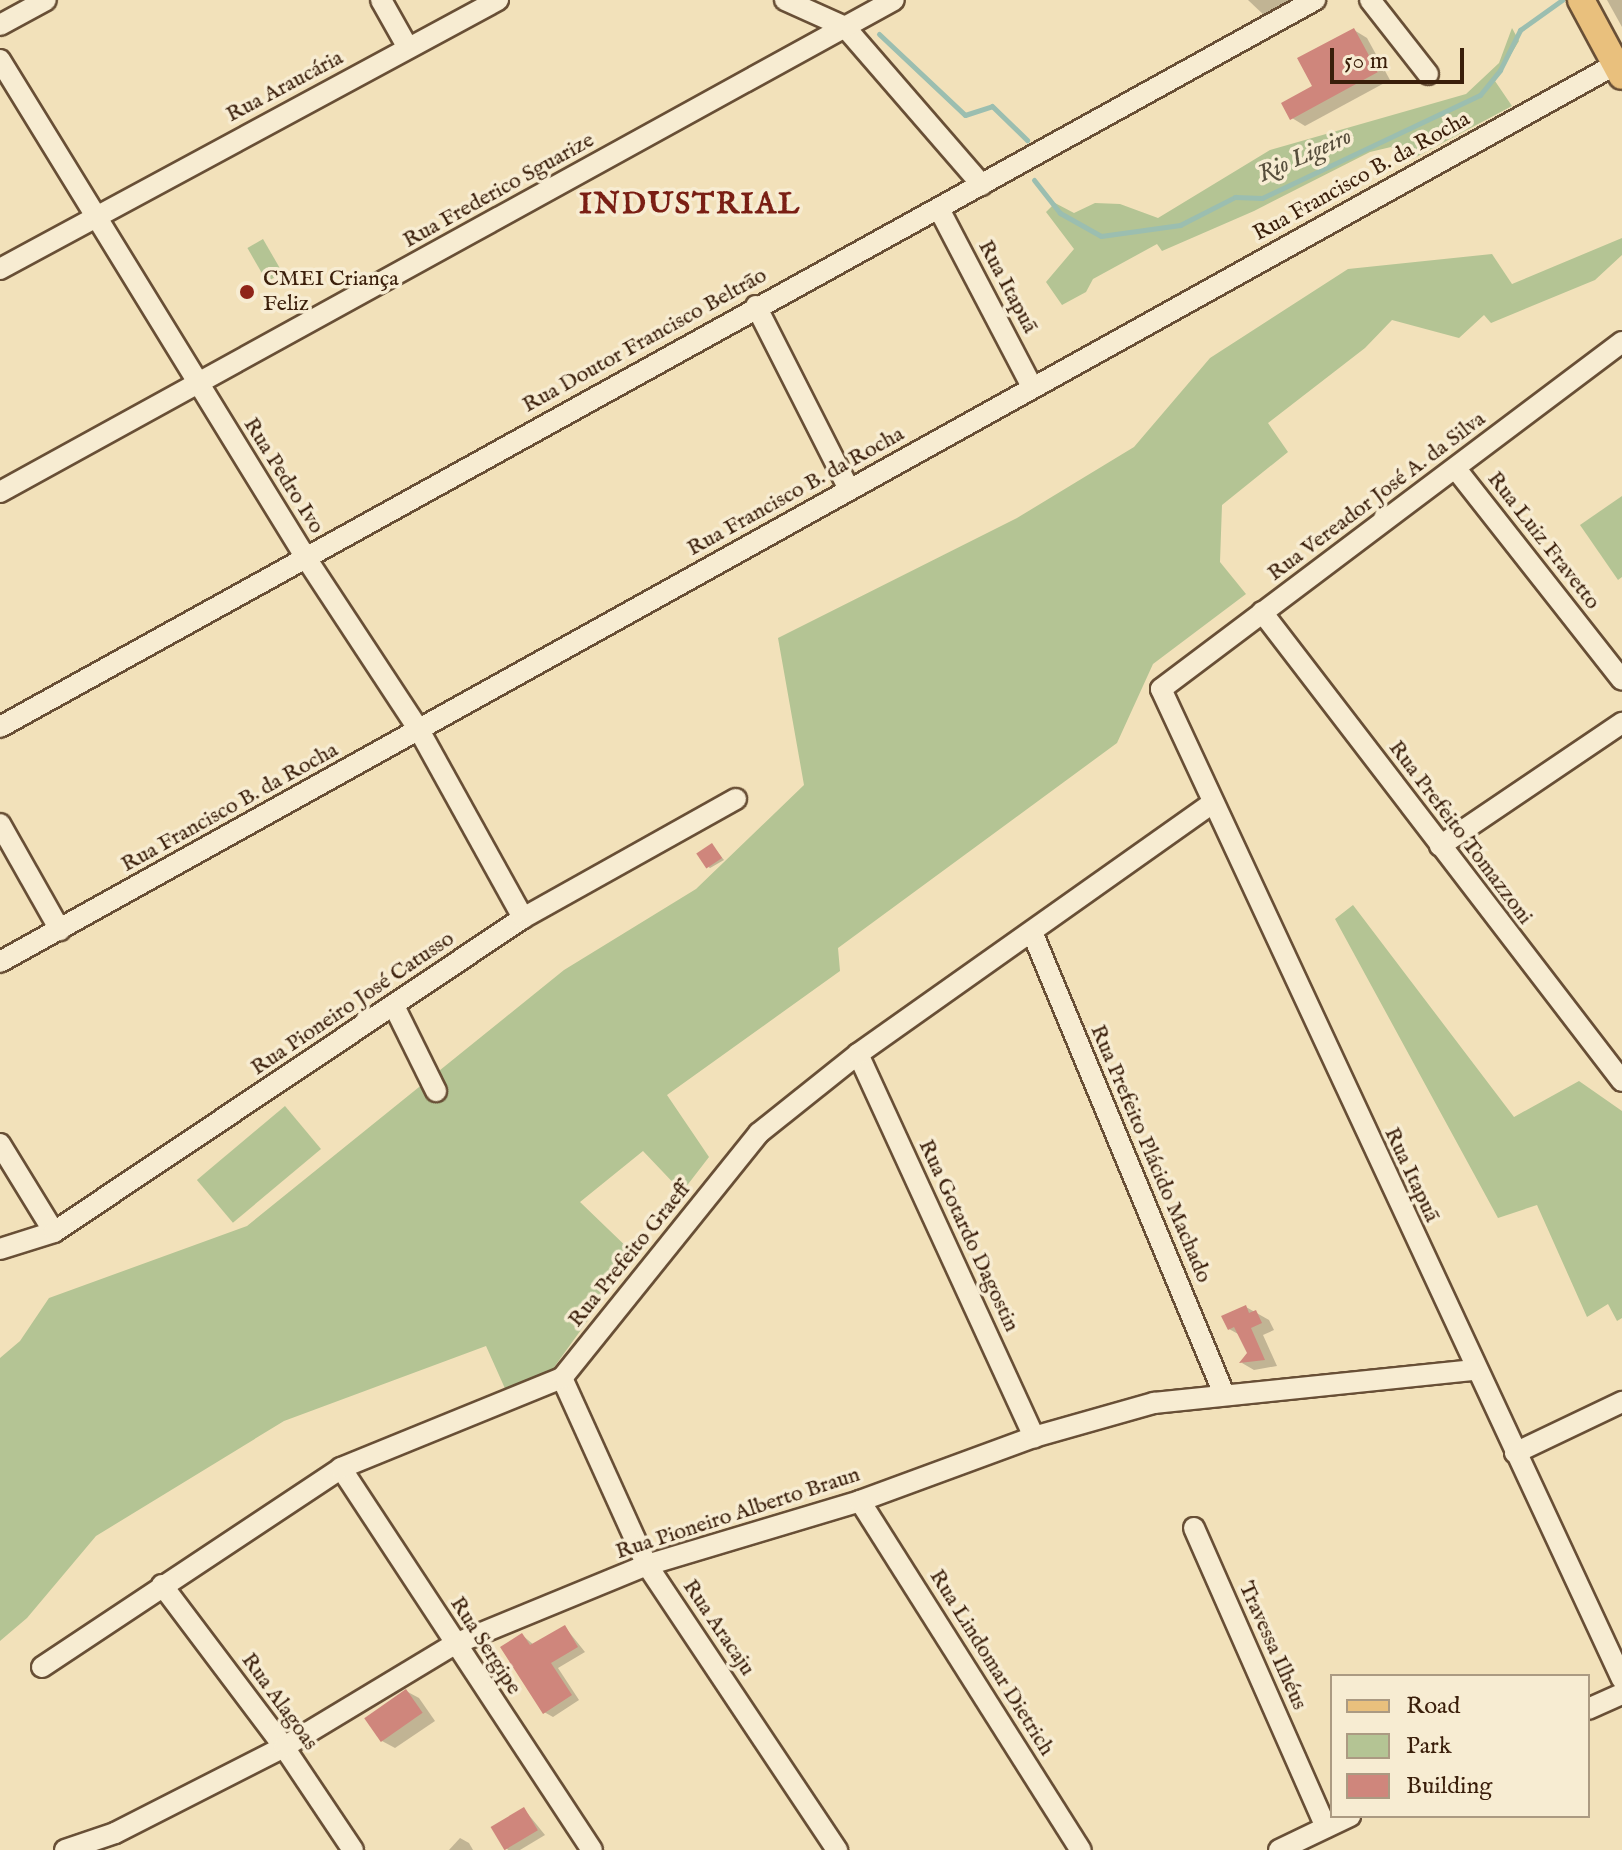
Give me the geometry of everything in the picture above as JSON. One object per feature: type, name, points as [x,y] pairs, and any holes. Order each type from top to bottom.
[{"type":"main road","points":[[1581,0],[1619,70]]},
{"type":"street","points":[[0,25],[46,0]]},
{"type":"street","points":[[381,0],[408,48]]},
{"type":"street","name":"Rua Araucária","points":[[0,269],[498,0]]},
{"type":"street","points":[[785,0],[845,27],[982,185]]},
{"type":"street","name":"Rua Frederico Sguarize","points":[[0,492],[894,0]]},
{"type":"street","name":"Rua Doutor Francisco Beltrão","points":[[0,727],[756,306],[939,209],[1315,0]]},
{"type":"street","points":[[1370,0],[1428,74]]},
{"type":"street","name":"Rua Pedro Ivo","points":[[0,60],[306,558],[419,730],[523,918]]},
{"type":"street","name":"Rua Francisco B. da Rocha","points":[[0,962],[1032,387],[1619,70]]},
{"type":"street","name":"Rua Itapuã","points":[[939,209],[1032,387]]},
{"type":"street","points":[[756,306],[849,489]]},
{"type":"street","name":"Rua Vereador José A. da Silva","points":[[1161,689],[1622,342]]},
{"type":"street","name":"Rua Luiz Fravetto","points":[[1456,469],[1622,680]]},
{"type":"street","name":"Rua Prefeito Tomazzoni","points":[[1262,612],[1622,1081]]},
{"type":"street","name":"Rua Itapuã","points":[[1161,689],[1474,1370],[1622,1679]]},
{"type":"street","points":[[1440,846],[1622,723]]},
{"type":"street","name":"Rua Pioneiro José Catusso","points":[[0,1249],[54,1232],[523,918],[736,799]]},
{"type":"street","name":"Rua Prefeito Graeff","points":[[42,1667],[341,1468],[562,1378],[759,1133],[858,1054],[1213,803]]},
{"type":"street","points":[[0,824],[60,930]]},
{"type":"street","name":"Rua Prefeito Plácido Machado","points":[[1032,932],[1224,1394]]},
{"type":"street","points":[[394,1006],[436,1091]]},
{"type":"street","name":"Rua Gotardo Dagostin","points":[[858,1054],[1034,1437]]},
{"type":"street","points":[[0,1144],[54,1232]]},
{"type":"street","name":"Rua Pioneiro Alberto Braun","points":[[65,1850],[120,1842],[455,1644],[647,1565],[860,1501],[1034,1437],[1154,1403],[1474,1370]]},
{"type":"street","name":"Rua Aracaju","points":[[562,1378],[647,1565],[837,1850]]},
{"type":"street","points":[[1515,1453],[1622,1402]]},
{"type":"street","name":"Rua Sergipe","points":[[341,1468],[592,1850]]},
{"type":"street","name":"Rua Lindomar Dietrich","points":[[860,1501],[1081,1850]]},
{"type":"street","name":"Travessa Ilhéus","points":[[1194,1528],[1326,1827]]},
{"type":"street","name":"Rua Alagoas","points":[[162,1585],[284,1747],[353,1850]]},
{"type":"street","points":[[1590,1708],[1622,1694]]},
{"type":"street","points":[[1279,1850],[1346,1818]]},
{"type":"green space","points":[[1512,28],[1519,41],[1495,81],[1512,106],[1403,164],[1391,147],[1370,152],[1254,211],[1162,251],[1157,244],[1093,279],[1086,292],[1062,305],[1046,282],[1074,249],[1046,212],[1055,203],[1074,213],[1095,203],[1120,204],[1158,218],[1270,150],[1466,94],[1499,63]]},
{"type":"green space","points":[[1622,238],[1622,255],[1595,280],[1491,323],[1484,315],[1459,338],[1392,320],[1365,348],[1268,423],[1288,452],[1222,505],[1220,562],[1246,594],[1153,664],[1117,743],[838,948],[840,971],[667,1095],[709,1157],[682,1192],[643,1151],[580,1202],[635,1255],[547,1377],[507,1393],[486,1346],[284,1421],[96,1536],[27,1618],[0,1641],[0,1358],[20,1341],[49,1298],[247,1226],[564,970],[696,889],[804,785],[778,638],[1017,518],[1134,447],[1210,358],[1348,269],[1492,254],[1512,284]]},
{"type":"green space","points":[[263,239],[282,273],[267,282],[247,248]]},
{"type":"green space","points":[[1622,496],[1622,577],[1618,580],[1580,525]]},
{"type":"green space","points":[[1353,905],[1514,1117],[1579,1081],[1622,1111],[1622,1318],[1617,1321],[1608,1304],[1587,1317],[1537,1205],[1498,1218],[1335,919]]},
{"type":"green space","points":[[285,1106],[321,1149],[233,1223],[197,1180]]},
{"type":"building","points":[[1354,28],[1378,72],[1290,120],[1281,103],[1312,86],[1297,58]]},
{"type":"building","points":[[712,843],[722,858],[706,869],[696,854]]},
{"type":"building","points":[[1246,1305],[1249,1313],[1256,1310],[1262,1323],[1251,1328],[1265,1360],[1239,1363],[1247,1353],[1234,1327],[1228,1330],[1221,1316]]},
{"type":"building","points":[[565,1625],[578,1647],[551,1663],[572,1695],[543,1714],[500,1647],[522,1633],[530,1645]]},
{"type":"building","points":[[406,1689],[423,1713],[381,1742],[364,1718]]},
{"type":"building","points":[[524,1807],[538,1830],[504,1850],[491,1827]]},
{"type":"waterway","name":"Rio Ligeiro","points":[[1034,180],[1060,213],[1101,236],[1180,225],[1235,197],[1262,198],[1480,95],[1500,70],[1520,30],[1562,0]]},
{"type":"waterway","name":"Rio Ligeiro","points":[[879,34],[965,115],[992,106],[1027,140]]},
{"type":"place","name":"CMEI Criança Feliz","points":[[247,292]]},
{"type":"district","name":"INDUSTRIAL","points":[[690,205]]}]
